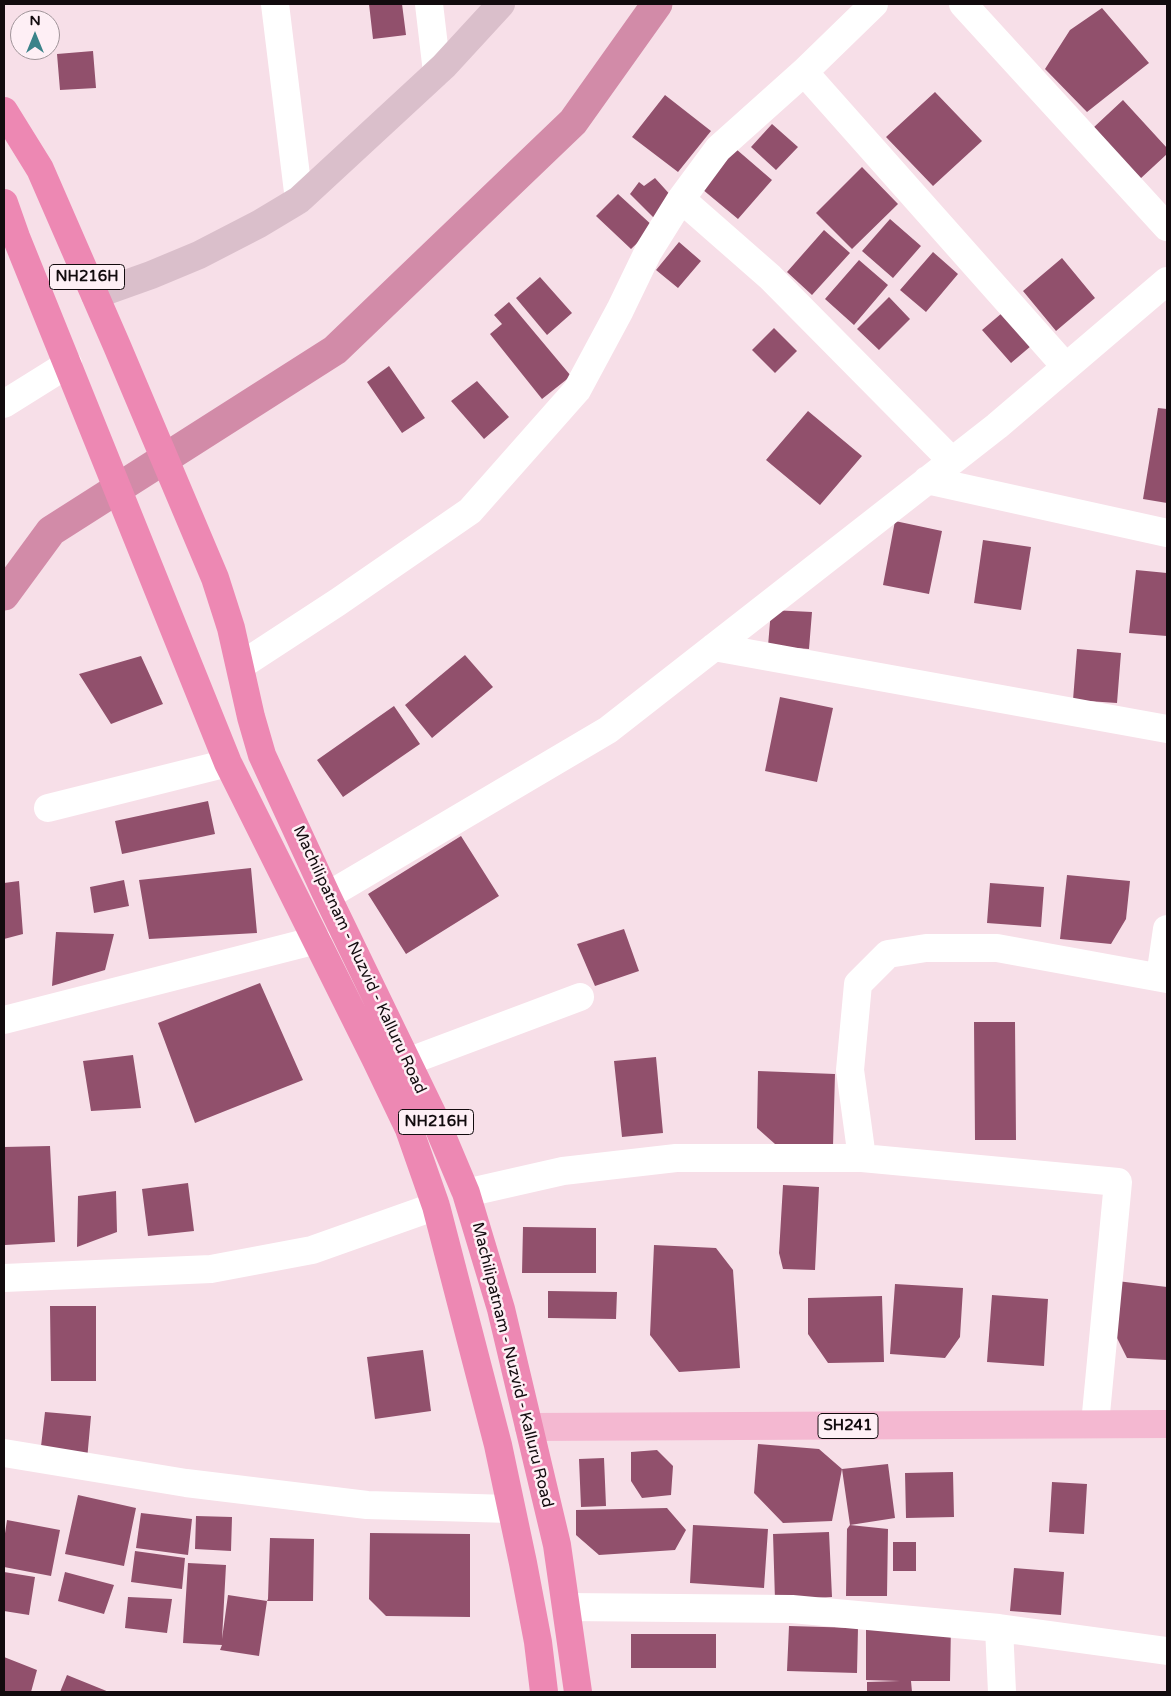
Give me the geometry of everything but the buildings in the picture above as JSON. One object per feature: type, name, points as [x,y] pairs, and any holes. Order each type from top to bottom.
[{"type":"highway","name":"NH216H","points":[[4,111],[40,169],[95,294]]},
{"type":"highway","name":"NH216H","points":[[4,202],[10,240],[68,364]]},
{"type":"highway","name":"Machilipatnam - Nuzvid - Kalluru Road","points":[[95,294],[215,578],[231,628],[250,717],[262,755],[407,1062],[466,1193],[501,1308],[557,1545],[578,1692]]},
{"type":"highway","name":"Machilipatnam - Nuzvid - Kalluru Road","points":[[68,364],[228,763],[409,1129],[436,1206],[484,1384],[523,1563],[536,1633],[544,1692]]},
{"type":"main road","points":[[95,294],[151,275],[199,255],[299,200],[436,72],[501,4]]},
{"type":"main road","name":"SH241","points":[[529,1427],[1167,1424]]},
{"type":"street","points":[[275,4],[299,200]]},
{"type":"street","points":[[429,4],[436,72]]},
{"type":"street","points":[[240,666],[338,602],[470,511],[577,390],[620,310],[648,252],[680,199],[718,149],[804,72],[874,4]]},
{"type":"street","points":[[963,4],[1167,227]]},
{"type":"street","points":[[804,72],[1066,367]]},
{"type":"street","points":[[680,199],[770,277],[952,461]]},
{"type":"street","points":[[328,896],[608,730],[997,426],[1167,281]]},
{"type":"street","points":[[4,404],[68,364]]},
{"type":"street","points":[[927,480],[1167,533]]},
{"type":"street","points":[[714,647],[1167,729]]},
{"type":"street","points":[[48,808],[228,763]]},
{"type":"street","points":[[862,1158],[850,1070],[858,984],[888,954],[926,948],[997,948],[1164,978],[1167,929]]},
{"type":"street","points":[[4,1020],[317,940]]},
{"type":"street","points":[[407,1062],[580,997]]},
{"type":"street","points":[[466,1193],[564,1171],[676,1158],[862,1158],[1118,1182],[1096,1424]]},
{"type":"street","points":[[4,1278],[211,1269],[312,1250],[436,1206]]},
{"type":"street","points":[[4,1453],[186,1483],[367,1505],[511,1509]]},
{"type":"street","points":[[566,1607],[792,1609],[999,1628],[1167,1651]]},
{"type":"street","points":[[999,1628],[1002,1692]]},
{"type":"waterway","points":[[4,595],[51,531],[335,350],[573,122],[657,4]]}]
